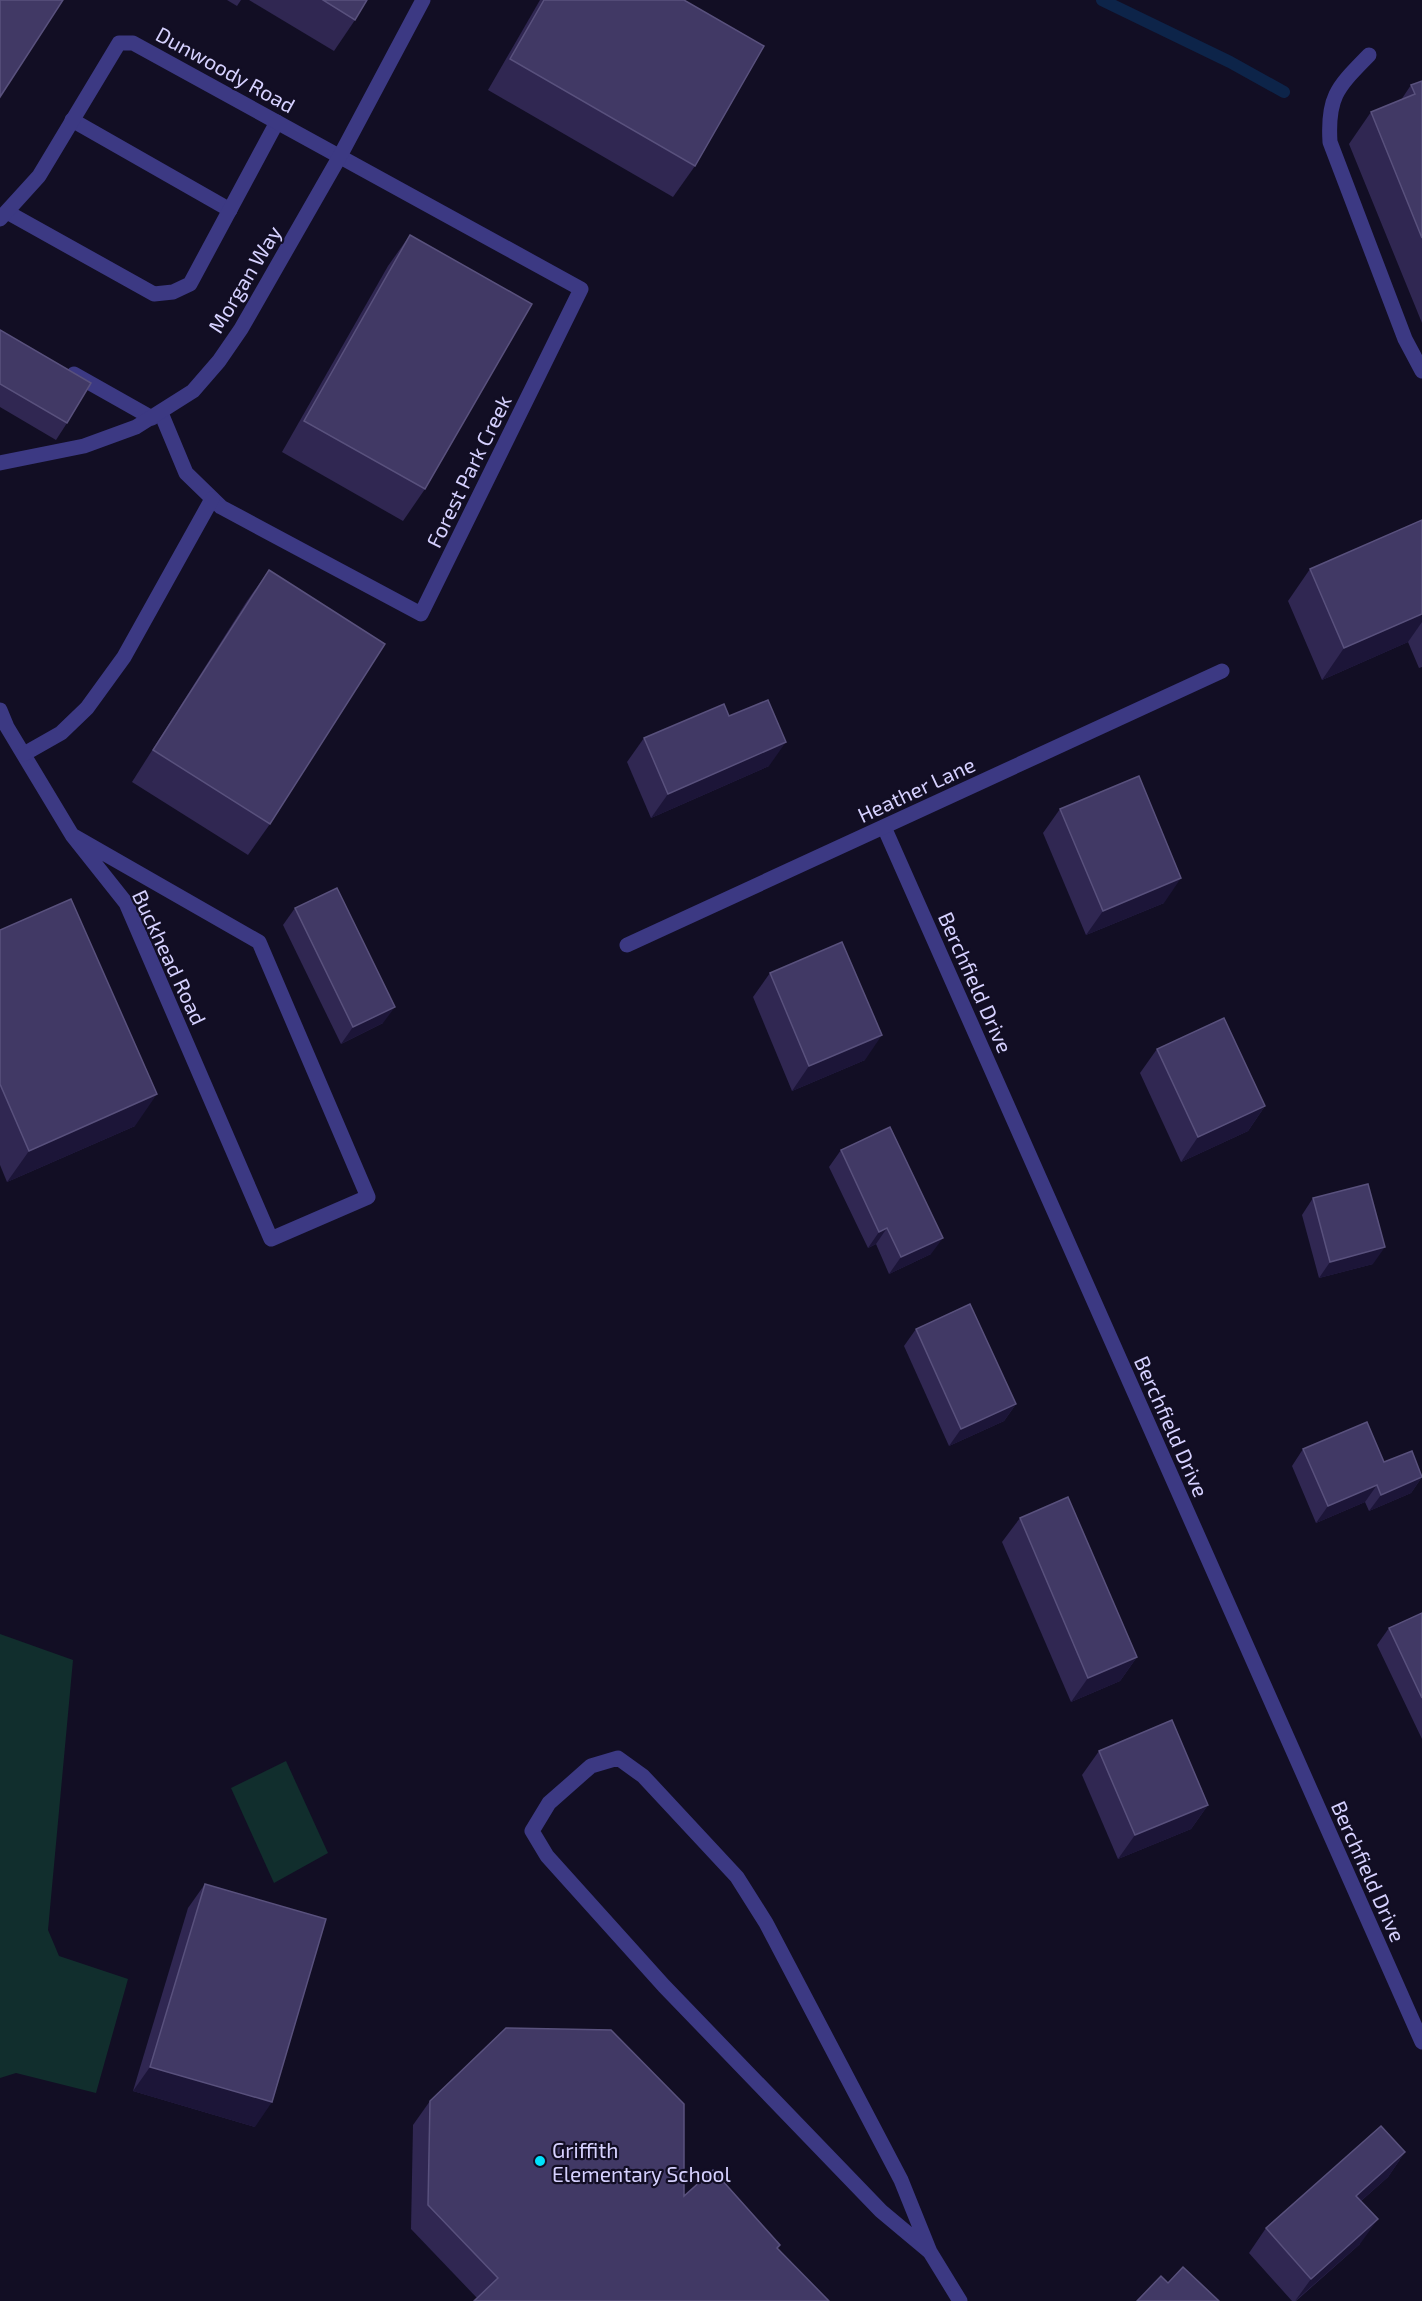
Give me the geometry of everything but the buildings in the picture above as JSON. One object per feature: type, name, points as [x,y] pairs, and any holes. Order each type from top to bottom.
[{"type":"street","name":"Morgan Way","points":[[0,463],[84,446],[136,427],[193,391],[219,361],[240,329],[340,156],[423,0]]},
{"type":"street","name":"Dunwoody Road","points":[[3,216],[39,176],[119,43],[133,43],[340,156]]},
{"type":"street","points":[[1369,55],[1342,83],[1332,101],[1328,120],[1330,142],[1405,339],[1422,371]]},
{"type":"street","points":[[72,120],[230,210]]},
{"type":"street","points":[[3,216],[154,294],[173,292],[190,284],[277,122]]},
{"type":"street","name":"Forest Park Creek","points":[[156,416],[186,473],[221,507],[421,614],[581,289],[340,156]]},
{"type":"street","points":[[59,366],[156,416]]},
{"type":"street","points":[[24,754],[61,733],[87,708],[124,657],[212,499]]},
{"type":"street","name":"Heather Lane","points":[[627,945],[1222,671]]},
{"type":"street","name":"Buckhead Road","points":[[0,710],[72,836],[126,903],[271,1239],[368,1197],[259,942],[72,836]]},
{"type":"street","name":"Berchfield Drive","points":[[885,827],[1422,2042]]},
{"type":"street","points":[[930,2252],[881,2211],[664,1986],[547,1856],[532,1831],[549,1803],[591,1766],[618,1758],[643,1776],[737,1877],[766,1923],[901,2180],[930,2252],[960,2301]]},
{"type":"green space","points":[[0,1634],[73,1660],[48,1930],[59,1956],[128,1979],[96,2093],[16,2073],[0,2078]]},
{"type":"green space","points":[[286,1761],[328,1853],[274,1883],[231,1788]]},
{"type":"waterway","points":[[1102,0],[1230,62],[1284,92]]},
{"type":"place","name":"Griffith Elementary School","points":[[540,2161]]}]
